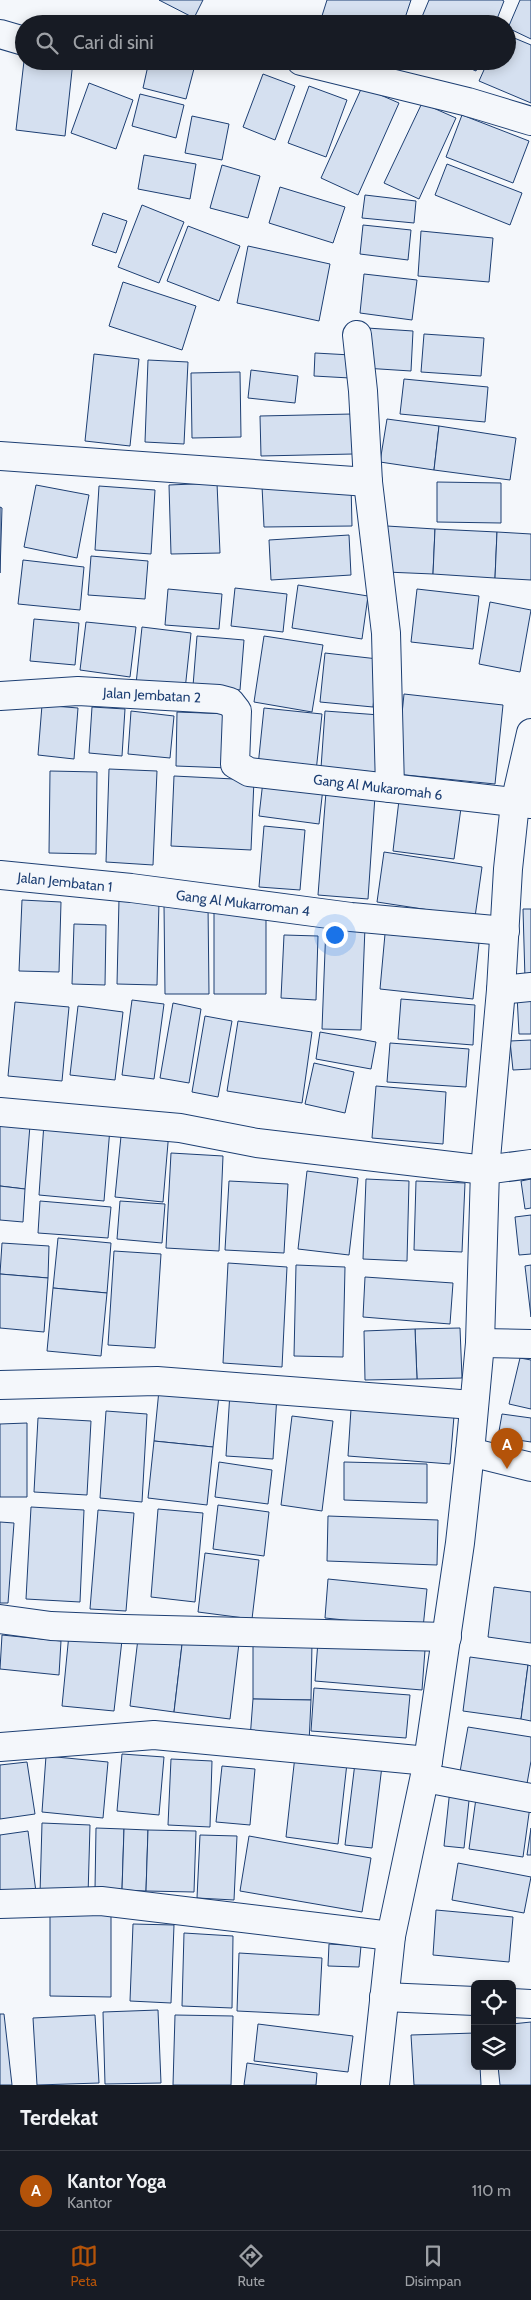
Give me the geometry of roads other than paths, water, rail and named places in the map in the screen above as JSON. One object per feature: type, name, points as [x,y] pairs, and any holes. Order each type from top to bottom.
[{"type":"street","points":[[0,34],[15,38]]},
{"type":"street","points":[[337,70],[459,100],[531,121]]},
{"type":"street","points":[[357,335],[363,391],[368,482],[386,633],[390,788]]},
{"type":"street","points":[[0,456],[368,482]]},
{"type":"street","name":"Jalan Jembatan 2","points":[[0,696],[78,691],[218,699],[230,702],[237,711],[235,764],[242,770]]},
{"type":"street","points":[[375,2085],[392,1936],[426,1769],[447,1637],[470,1452],[480,1343],[485,1170],[505,931],[531,733]]},
{"type":"street","name":"Gang Al Mukaromah 6","points":[[242,770],[523,804]]},
{"type":"street","name":"Jalan Jembatan 1","points":[[0,875],[131,888]]},
{"type":"street","name":"Gang Al Mukarroman 4","points":[[131,888],[351,917],[505,931]]},
{"type":"street","points":[[501,990],[531,987]]},
{"type":"street","points":[[0,1112],[180,1128],[257,1143],[485,1170],[531,1164]]},
{"type":"street","points":[[480,1343],[531,1344]]},
{"type":"street","points":[[0,1385],[157,1381],[473,1405]]},
{"type":"street","points":[[470,1452],[531,1467]]},
{"type":"street","points":[[0,1619],[51,1626],[124,1630],[447,1637]]},
{"type":"street","points":[[0,1747],[154,1735],[426,1769],[531,1798]]},
{"type":"street","points":[[0,1904],[101,1901],[392,1936]]},
{"type":"street","points":[[384,1997],[471,2001]]},
{"type":"street","points":[[516,2003],[531,2004]]},
{"type":"place","name":"Kantor Yoga","points":[[507,1469]]}]
